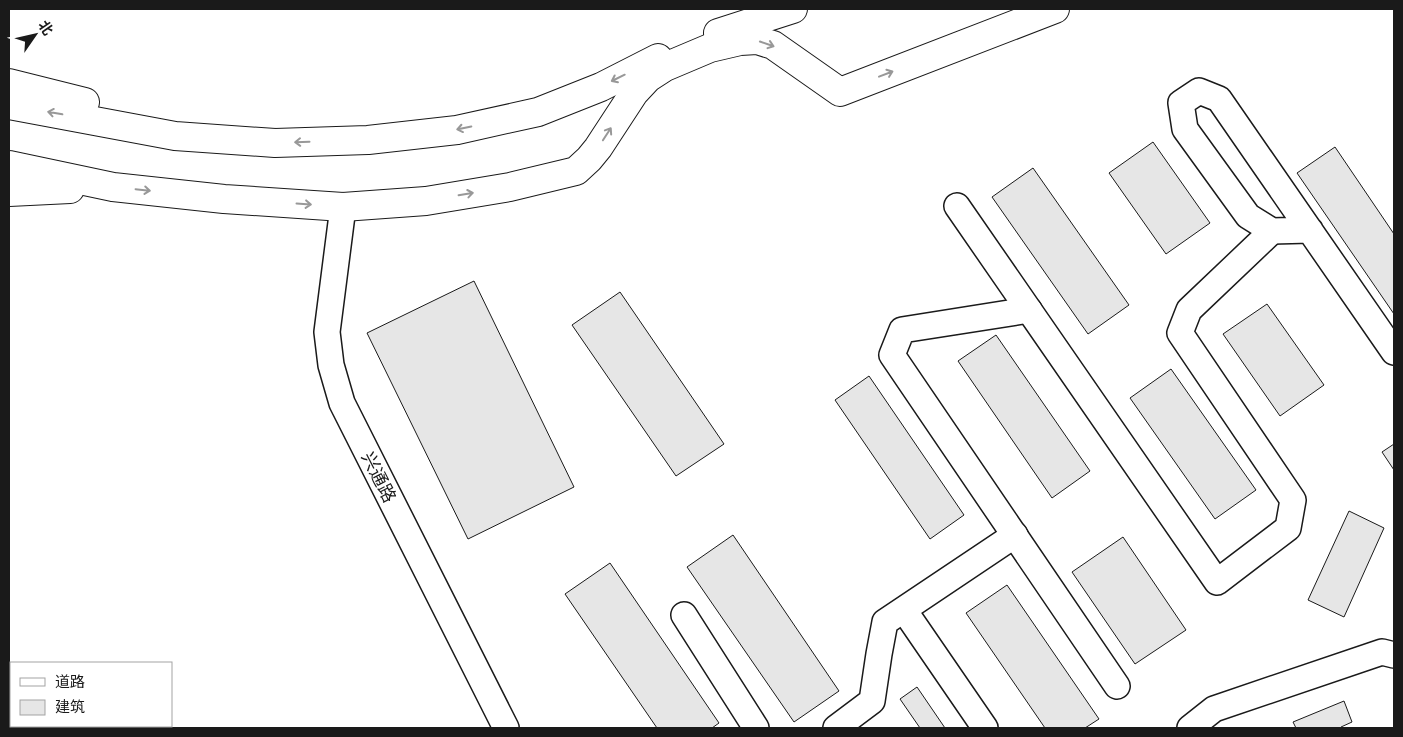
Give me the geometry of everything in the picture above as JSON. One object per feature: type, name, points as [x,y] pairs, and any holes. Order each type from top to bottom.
[{"type":"main road","points":[[9,105],[175,136],[275,143],[368,140],[457,130],[538,112],[601,87],[705,37],[793,9]]},
{"type":"main road","points":[[9,165],[113,187],[224,200],[344,207],[426,200],[510,187],[576,171],[598,148],[634,93],[648,78],[665,67],[710,48],[740,41],[757,40],[773,45],[840,92],[1055,9]]},
{"type":"main road","points":[[9,83],[89,103],[175,136]]},
{"type":"main road","points":[[9,192],[113,187]]},
{"type":"street","points":[[1310,230],[1272,231],[1248,216],[1185,129],[1181,103],[1198,91],[1219,99],[1310,230],[1394,352]]},
{"type":"street","points":[[957,206],[1217,582],[1288,528],[1294,500],[1180,333],[1189,310],[1272,231]]},
{"type":"street","name":"兴通路","points":[[344,207],[327,332],[331,365],[342,403],[506,728]]},
{"type":"street","points":[[1029,310],[902,330],[892,355],[1118,686]]},
{"type":"street","points":[[836,728],[872,701],[885,622],[1014,535]]},
{"type":"street","points":[[904,610],[984,728]]},
{"type":"street","points":[[684,615],[756,728]]},
{"type":"street","points":[[1190,728],[1214,709],[1382,652],[1394,655]]},
{"type":"building","points":[[1153,142],[1210,223],[1166,254],[1109,173]]},
{"type":"building","points":[[1335,147],[1394,234],[1394,314],[1297,173]]},
{"type":"building","points":[[1033,168],[1129,305],[1088,334],[992,197]]},
{"type":"building","points":[[474,281],[574,487],[468,539],[367,333]]},
{"type":"building","points":[[620,292],[724,444],[676,476],[572,325]]},
{"type":"building","points":[[1267,304],[1324,385],[1280,416],[1223,334]]},
{"type":"building","points":[[996,335],[1090,471],[1052,498],[958,361]]},
{"type":"building","points":[[1171,369],[1256,490],[1215,519],[1130,398]]},
{"type":"building","points":[[869,376],[964,515],[930,539],[835,400]]},
{"type":"building","points":[[1394,444],[1394,470],[1382,452]]},
{"type":"building","points":[[1349,511],[1384,528],[1344,617],[1308,600]]},
{"type":"building","points":[[733,535],[839,691],[794,722],[687,567]]},
{"type":"building","points":[[1123,537],[1186,630],[1135,664],[1072,572]]},
{"type":"building","points":[[610,563],[719,723],[712,728],[657,728],[565,594]]},
{"type":"building","points":[[1007,585],[1099,719],[1085,728],[1045,728],[966,613]]},
{"type":"building","points":[[917,687],[945,728],[920,728],[900,699]]},
{"type":"building","points":[[1344,701],[1352,722],[1342,728],[1296,728],[1293,722]]}]
